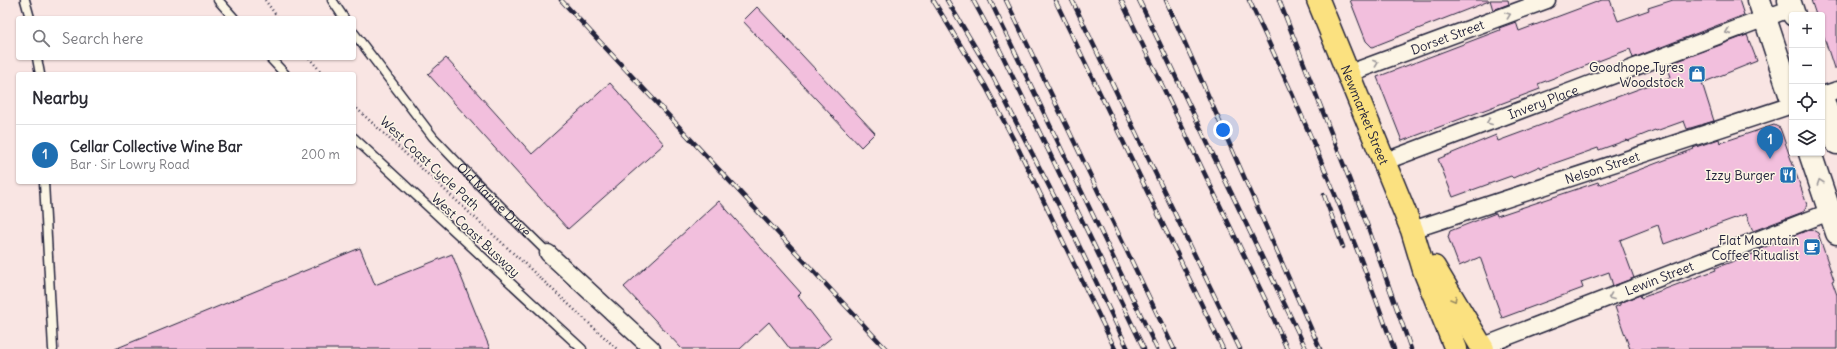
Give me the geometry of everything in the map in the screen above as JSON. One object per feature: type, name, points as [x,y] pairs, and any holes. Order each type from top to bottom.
[{"type":"main road","name":"Newmarket Street","points":[[1318,0],[1412,230],[1424,270],[1456,349]]},
{"type":"main road","points":[[1762,9],[1789,91]]},
{"type":"main road","points":[[1825,105],[1837,143]]},
{"type":"main road","points":[[1811,156],[1834,210],[1837,233]]},
{"type":"main road","name":"Newmarket Street","points":[[1412,230],[1482,348]]},
{"type":"street","name":"Dorset Street","points":[[1347,74],[1547,0]]},
{"type":"street","name":"Invery Place","points":[[1384,162],[1762,9],[1792,8]]},
{"type":"street","points":[[1825,95],[1837,90]]},
{"type":"street","name":"Nelson Street","points":[[1412,230],[1789,106]]},
{"type":"street","name":"Lewin Street","points":[[1482,348],[1834,210]]},
{"type":"street","name":"Old Marine Drive","points":[[548,254],[652,349]]},
{"type":"lane","points":[[25,0],[29,16]]},
{"type":"lane","points":[[218,0],[232,16]]},
{"type":"lane","points":[[332,0],[343,16]]},
{"type":"lane","name":"Old Marine Drive","points":[[356,36],[433,137],[548,254]]},
{"type":"lane","points":[[37,60],[40,72]]},
{"type":"lane","points":[[272,60],[283,72]]},
{"type":"lane","name":"West Coast Busway","points":[[356,140],[582,349]]},
{"type":"lane","points":[[44,184],[53,349]]},
{"type":"path","points":[[265,0],[277,16]]},
{"type":"path","points":[[311,60],[321,72]]},
{"type":"path","name":"West Coast Cycle Path","points":[[356,108],[617,349]]},
{"type":"building","points":[[1350,0],[1489,1],[1372,47],[1366,41]]},
{"type":"building","points":[[1490,0],[1508,0],[1509,4],[1493,10]]},
{"type":"building","points":[[1602,0],[1610,0],[1618,21],[1649,10],[1648,8],[1673,0],[1739,0],[1744,15],[1633,58],[1630,49],[1538,84],[1540,89],[1402,141],[1377,77],[1500,30],[1499,28],[1516,22],[1519,31]]},
{"type":"building","points":[[1811,0],[1837,0],[1837,68],[1834,68],[1825,40],[1825,12],[1815,12]]},
{"type":"building","points":[[757,7],[875,133],[861,147],[743,21]]},
{"type":"building","points":[[1747,35],[1757,61],[1702,83],[1714,121],[1687,129],[1684,121],[1656,131],[1655,130],[1628,141],[1627,140],[1599,150],[1598,148],[1541,168],[1540,166],[1513,178],[1511,176],[1453,197],[1438,159],[1496,135],[1498,141],[1671,77],[1667,65]]},
{"type":"building","points":[[446,58],[532,154],[610,83],[664,144],[568,229],[428,74]]},
{"type":"building","points":[[1774,125],[1780,128],[1807,205],[1803,212],[1753,231],[1746,214],[1664,244],[1658,225],[1620,240],[1634,278],[1613,286],[1609,272],[1581,282],[1583,288],[1502,318],[1480,257],[1459,266],[1448,237],[1450,231],[1496,213],[1497,216],[1598,182],[1599,185],[1719,139],[1720,143]]},
{"type":"building","points":[[719,201],[801,293],[798,296],[831,338],[817,349],[790,349],[769,322],[740,349],[682,349],[624,287]]},
{"type":"building","points":[[1811,229],[1818,233],[1834,280],[1832,281],[1837,295],[1837,349],[1630,349],[1615,307],[1620,305],[1620,303],[1640,295],[1641,298],[1716,270],[1715,268],[1761,251],[1760,249]]},
{"type":"building","points":[[360,248],[375,285],[452,254],[490,349],[115,349]]},
{"type":"railway","points":[[561,0],[886,349]]},
{"type":"railway","points":[[933,0],[986,87],[1018,148],[1115,349]]},
{"type":"railway","points":[[947,0],[993,77],[1073,233],[1128,349]]},
{"type":"railway","points":[[973,0],[997,44],[1144,349]]},
{"type":"railway","points":[[990,0],[1157,349]]},
{"type":"railway","points":[[1006,0],[1174,349]]},
{"type":"railway","points":[[1055,0],[1223,349]]},
{"type":"railway","points":[[1072,0],[1240,349]]},
{"type":"railway","points":[[1121,0],[1265,299],[1287,349]]},
{"type":"railway","points":[[1139,0],[1306,349]]},
{"type":"railway","points":[[1166,0],[1320,349]]},
{"type":"railway","points":[[1249,0],[1289,86],[1344,216],[1394,349]]},
{"type":"railway","points":[[1279,0],[1368,227],[1411,349]]},
{"type":"railway","points":[[1324,195],[1343,247]]},
{"type":"place","name":"Goodhope Tyres Woodstock","points":[[1697,74]]},
{"type":"place","name":"Cellar Collective Wine Bar","points":[[1770,159]]},
{"type":"place","name":"Izzy Burger","points":[[1788,175]]},
{"type":"place","name":"Flat Mountain Coffee Ritualist","points":[[1812,247]]}]
